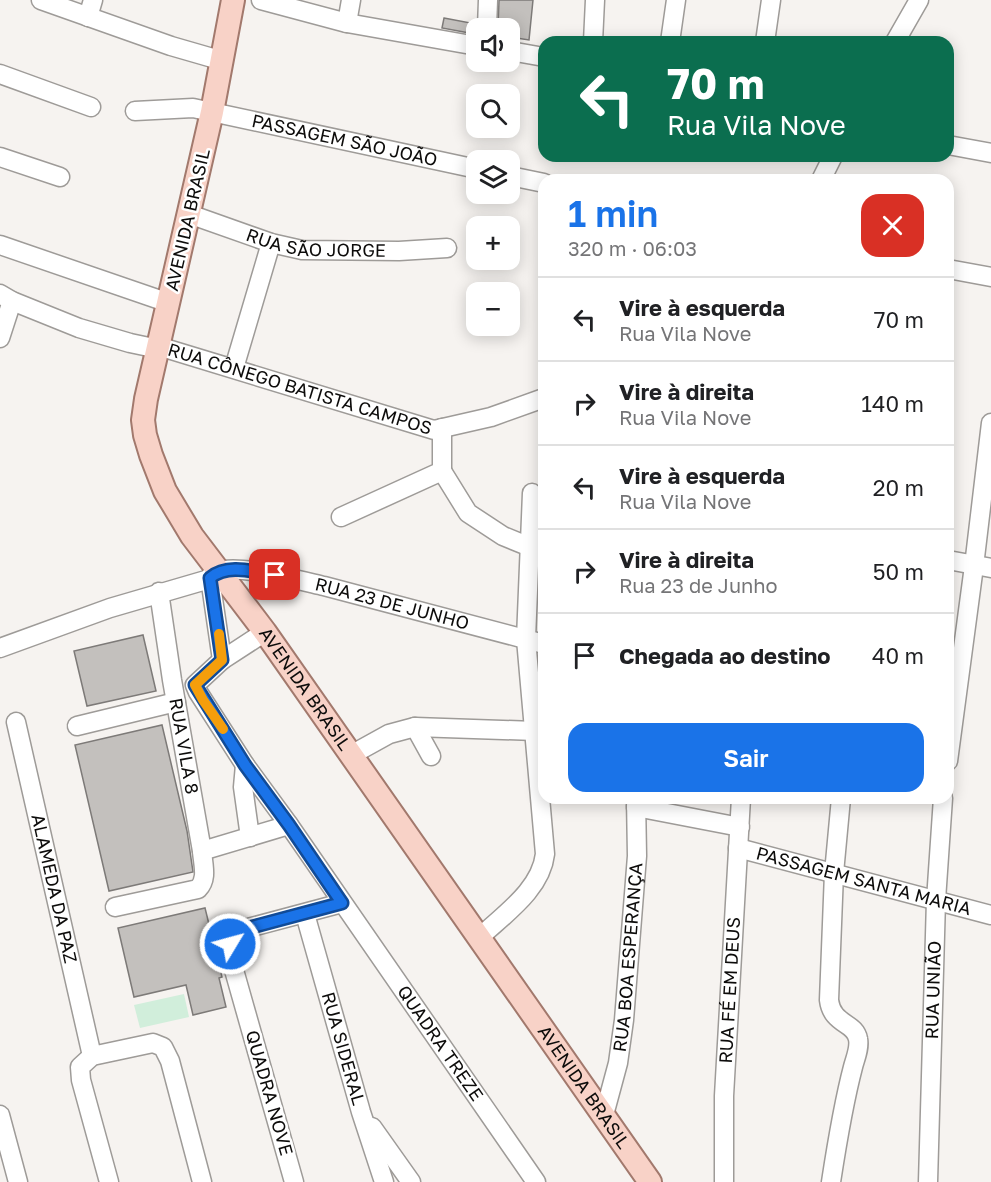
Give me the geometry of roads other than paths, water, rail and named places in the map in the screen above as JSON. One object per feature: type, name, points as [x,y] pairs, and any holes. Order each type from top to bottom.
[{"type":"main road","name":"AVENIDA BRASIL","points":[[233,0],[212,112],[146,399],[143,420],[145,435],[165,491],[214,574],[265,633],[650,1182]]},
{"type":"street","points":[[41,0],[91,9],[171,46],[223,61]]},
{"type":"street","points":[[261,0],[347,23],[466,44]]},
{"type":"street","points":[[347,23],[351,0]]},
{"type":"street","points":[[487,18],[488,0]]},
{"type":"street","points":[[593,36],[595,0]]},
{"type":"street","points":[[671,36],[676,0]]},
{"type":"street","points":[[766,36],[771,0]]},
{"type":"street","points":[[898,36],[919,0]]},
{"type":"street","points":[[520,53],[538,56]]},
{"type":"street","points":[[0,74],[92,107]]},
{"type":"street","name":"PASSAGEM SÃO JOÃO","points":[[135,111],[193,108],[466,167]]},
{"type":"street","points":[[954,146],[991,153]]},
{"type":"street","points":[[0,157],[60,177]]},
{"type":"street","points":[[520,178],[538,182]]},
{"type":"street","name":"RUA SÃO JORGE","points":[[189,214],[272,243],[302,250],[447,248]]},
{"type":"street","points":[[234,368],[272,243]]},
{"type":"street","points":[[0,245],[168,303]]},
{"type":"street","points":[[954,269],[991,277]]},
{"type":"street","points":[[0,338],[6,298]]},
{"type":"street","name":"RUA CÔNEGO BATISTA CAMPOS","points":[[6,298],[64,323],[111,338],[149,347],[158,346],[435,430],[491,417],[538,400]]},
{"type":"street","points":[[954,729],[983,567],[991,423]]},
{"type":"street","points":[[442,428],[442,471],[468,513],[503,536],[530,547]]},
{"type":"street","points":[[341,518],[442,471]]},
{"type":"street","points":[[532,493],[538,512],[530,547],[526,639],[538,768]]},
{"type":"street","points":[[954,561],[983,567]]},
{"type":"street","name":"RUA 23 DE JUNHO","points":[[1,643],[214,574],[235,570],[288,577],[538,642]]},
{"type":"street","points":[[214,574],[222,660]]},
{"type":"street","name":"RUA VILA 8","points":[[115,907],[198,889],[205,878],[159,592]]},
{"type":"street","points":[[77,726],[175,696],[195,685],[222,660],[265,633]]},
{"type":"street","name":"QUADRA TREZE","points":[[195,685],[245,765],[536,1182]]},
{"type":"street","name":"ALAMEDA DA PAZ","points":[[16,722],[92,1056]]},
{"type":"street","points":[[351,754],[389,734],[415,727],[535,731]]},
{"type":"street","points":[[415,727],[431,756]]},
{"type":"street","points":[[245,765],[243,787],[250,837]]},
{"type":"street","points":[[479,938],[528,891],[540,873],[545,854],[541,804]]},
{"type":"street","name":"RUA BOA ESPERANÇA","points":[[604,1115],[618,1063],[624,1020],[637,856],[636,804]]},
{"type":"street","name":"PASSAGEM SANTA MARIA","points":[[644,804],[740,827]]},
{"type":"street","name":"RUA FÉ EM DEUS","points":[[724,1182],[724,1096],[741,804]]},
{"type":"street","points":[[831,1182],[843,1104],[858,1049],[858,1039],[855,1033],[837,1019],[830,1010],[834,873],[840,804]]},
{"type":"street","name":"RUA UNIÃO","points":[[928,1182],[936,900],[943,804]]},
{"type":"street","points":[[202,851],[289,825]]},
{"type":"street","name":"PASSAGEM SANTA MARIA","points":[[738,849],[991,915]]},
{"type":"street","points":[[305,914],[342,903]]},
{"type":"street","name":"QUADRA NOVE","points":[[294,1182],[230,950],[231,938],[237,931],[305,914]]},
{"type":"street","name":"RUA SIDERAL","points":[[305,914],[361,1112],[384,1182]]},
{"type":"street","points":[[110,1182],[81,1080],[80,1067],[92,1056],[153,1043],[166,1051],[202,1182]]},
{"type":"street","points":[[361,1112],[411,1182]]},
{"type":"street","points":[[0,1115],[18,1182]]}]
